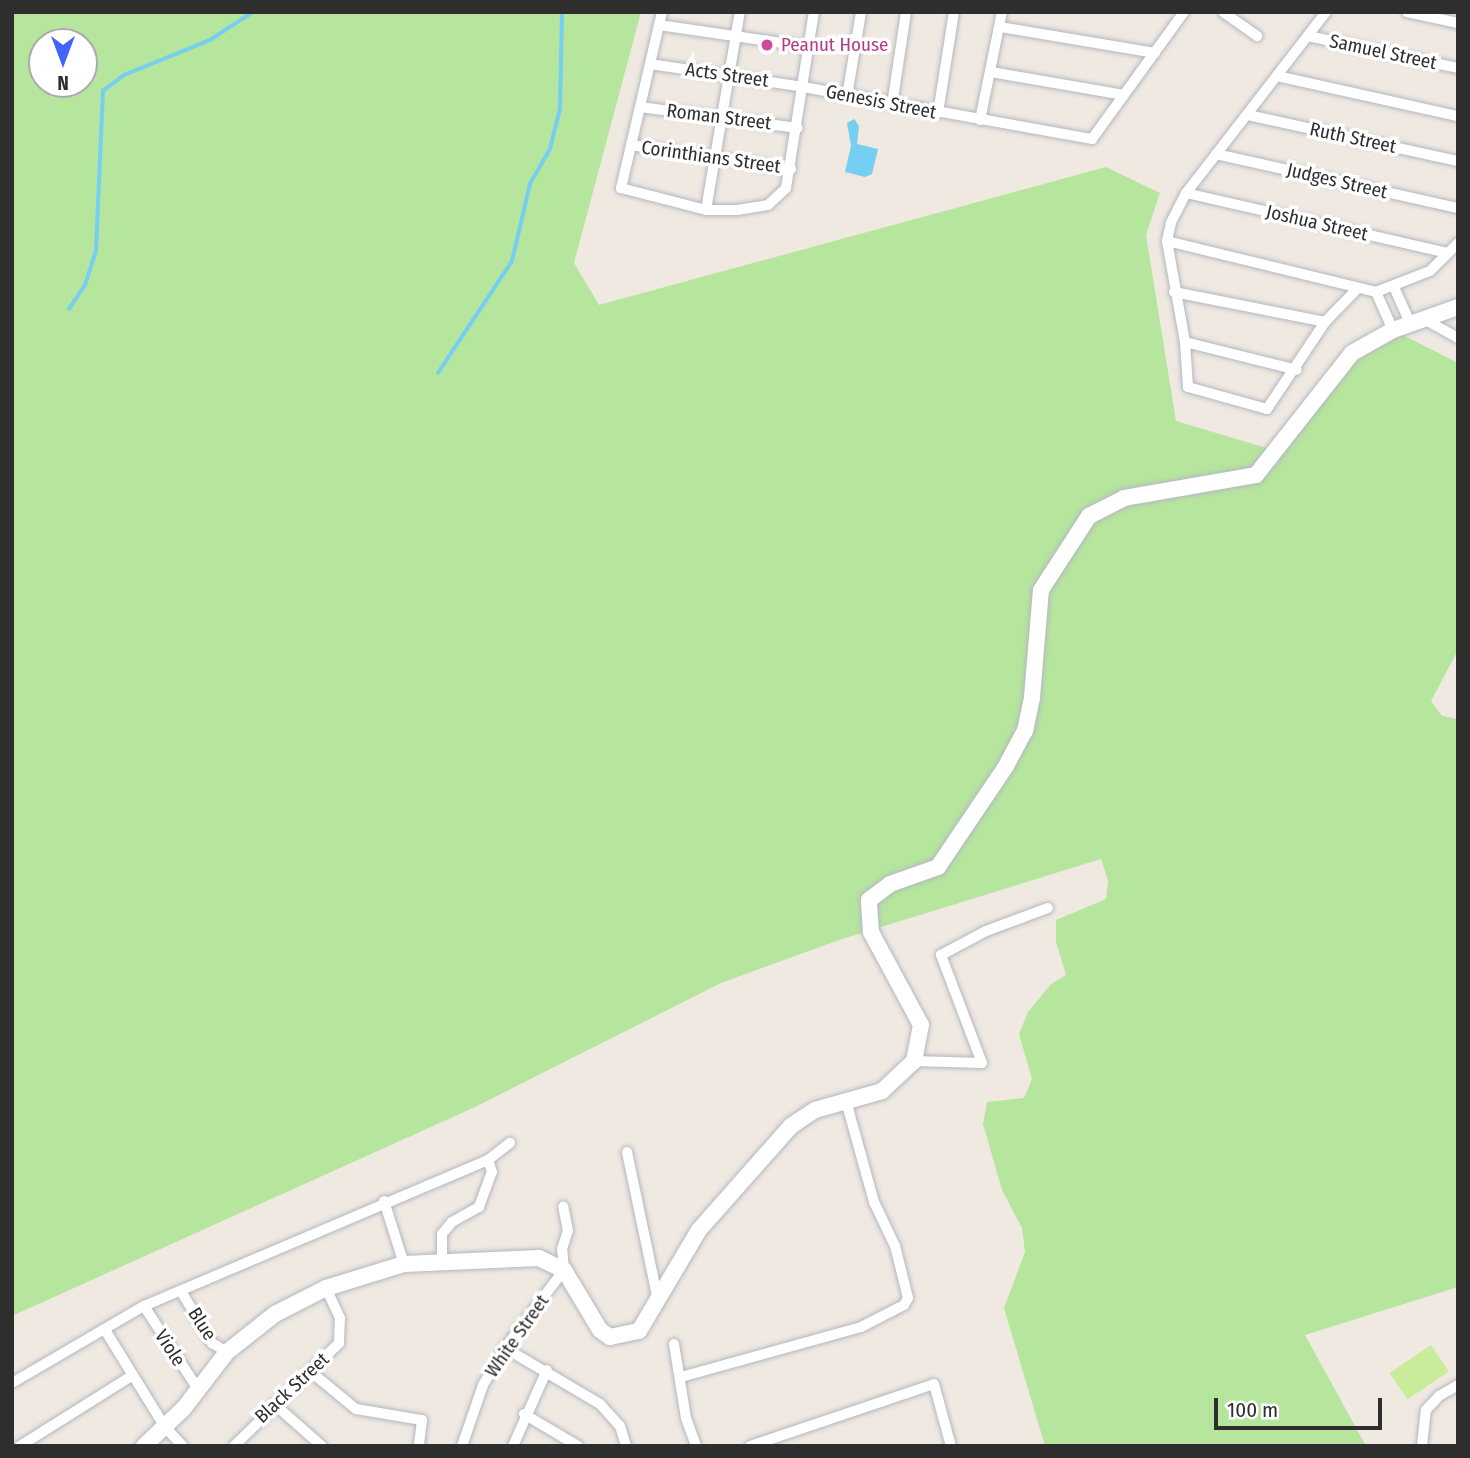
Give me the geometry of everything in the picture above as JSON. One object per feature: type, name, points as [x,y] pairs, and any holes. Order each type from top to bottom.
[{"type":"street","name":"Genesis Street","points":[[662,12],[621,188],[706,210],[768,205],[786,188],[803,86],[891,105],[1092,139],[1184,12]]},
{"type":"street","points":[[706,210],[740,12]]},
{"type":"street","points":[[803,86],[814,12]]},
{"type":"street","points":[[847,96],[861,12]]},
{"type":"street","points":[[891,105],[906,12]]},
{"type":"street","points":[[938,113],[954,12]]},
{"type":"street","points":[[980,120],[1002,12]]},
{"type":"street","points":[[1223,12],[1257,36]]},
{"type":"street","points":[[1326,12],[1186,193],[1167,241],[1185,342],[1188,387],[1267,409],[1297,370],[1325,323],[1357,289]]},
{"type":"street","points":[[1407,12],[1458,23]]},
{"type":"street","points":[[659,25],[809,47]]},
{"type":"street","points":[[1000,27],[1155,53]]},
{"type":"street","name":"Samuel Street","points":[[1308,36],[1458,68]]},
{"type":"street","name":"Acts Street","points":[[650,64],[803,86]]},
{"type":"street","points":[[991,72],[1124,95]]},
{"type":"street","points":[[1277,76],[1458,116]]},
{"type":"street","name":"Roman Street","points":[[640,107],[798,128]]},
{"type":"street","name":"Ruth Street","points":[[1248,115],[1458,161]]},
{"type":"street","name":"Corinthians Street","points":[[631,145],[791,169]]},
{"type":"street","name":"Judges Street","points":[[1216,154],[1458,208]]},
{"type":"street","name":"Joshua Street","points":[[1186,193],[1448,253]]},
{"type":"street","points":[[1167,241],[1376,292],[1430,271],[1458,243]]},
{"type":"street","points":[[1394,287],[1416,321],[1458,338]]},
{"type":"street","points":[[1174,292],[1325,323]]},
{"type":"street","points":[[1376,292],[1393,330]]},
{"type":"street","points":[[563,1206],[568,1231],[562,1249],[564,1270],[590,1318],[610,1337],[639,1331],[699,1230],[776,1141],[802,1117],[882,1091],[914,1061],[921,1025],[871,932],[869,900],[890,884],[938,867],[1006,766],[1025,731],[1032,697],[1039,597],[1077,531],[1089,516],[1124,498],[1256,475],[1352,353],[1393,330],[1458,307]]},
{"type":"street","points":[[1185,342],[1297,370]]},
{"type":"street","points":[[914,1061],[982,1063],[941,956],[986,931],[1048,908]]},
{"type":"street","points":[[681,1377],[861,1327],[893,1312],[908,1298],[894,1244],[874,1202],[846,1101]]},
{"type":"street","points":[[12,1383],[144,1306],[384,1201],[488,1160],[510,1143]]},
{"type":"street","points":[[627,1152],[658,1303]]},
{"type":"street","points":[[442,1260],[442,1234],[452,1222],[479,1206],[492,1172],[488,1160]]},
{"type":"street","points":[[384,1201],[404,1264]]},
{"type":"street","points":[[144,1446],[165,1427],[227,1352],[275,1314],[326,1288],[404,1264],[442,1260],[539,1258],[564,1270]]},
{"type":"street","name":"White Street","points":[[462,1446],[483,1385],[505,1348],[564,1270]]},
{"type":"street","name":"Black Street","points":[[237,1442],[339,1343],[340,1318],[326,1288]]},
{"type":"street","name":"Blue","points":[[181,1291],[212,1343],[227,1352]]},
{"type":"street","name":"Viole","points":[[144,1306],[198,1389]]},
{"type":"street","points":[[105,1330],[165,1427],[183,1446]]},
{"type":"street","points":[[674,1344],[696,1446]]},
{"type":"street","points":[[505,1348],[547,1370],[611,1413],[626,1446]]},
{"type":"street","points":[[513,1446],[524,1414],[547,1370]]},
{"type":"street","points":[[311,1372],[356,1409],[422,1420],[419,1446]]},
{"type":"street","points":[[20,1446],[133,1375]]},
{"type":"street","points":[[750,1446],[934,1384],[951,1446]]},
{"type":"street","points":[[1422,1446],[1426,1410],[1439,1396],[1458,1385]]},
{"type":"street","points":[[274,1404],[322,1446]]},
{"type":"street","points":[[524,1414],[578,1446]]},
{"type":"street","points":[[237,1442],[249,1446]]},
{"type":"green space","points":[[12,12],[641,12],[574,263],[599,305],[1106,167],[1160,193],[1146,235],[1176,421],[1270,449],[1362,351],[1401,334],[1458,363],[1458,650],[1431,701],[1442,716],[1458,719],[1458,1287],[1305,1335],[1366,1446],[1045,1446],[1004,1308],[1025,1252],[1022,1228],[1002,1190],[983,1124],[987,1102],[1024,1098],[1032,1079],[1019,1034],[1028,1012],[1051,984],[1066,975],[1056,942],[1056,920],[1106,899],[1108,881],[1101,859],[839,940],[721,983],[475,1107],[12,1316]]},
{"type":"green space","points":[[1431,1345],[1449,1372],[1407,1399],[1390,1373]]},
{"type":"water","points":[[854,119],[859,126],[857,144],[878,149],[872,174],[865,177],[845,172],[851,146],[847,123]]},
{"type":"waterway","points":[[69,309],[85,285],[96,251],[103,91],[124,75],[210,40],[253,12]]},
{"type":"waterway","points":[[438,373],[512,261],[530,184],[550,149],[560,109],[562,12]]},
{"type":"place","name":"Peanut House","points":[[767,45]]}]
